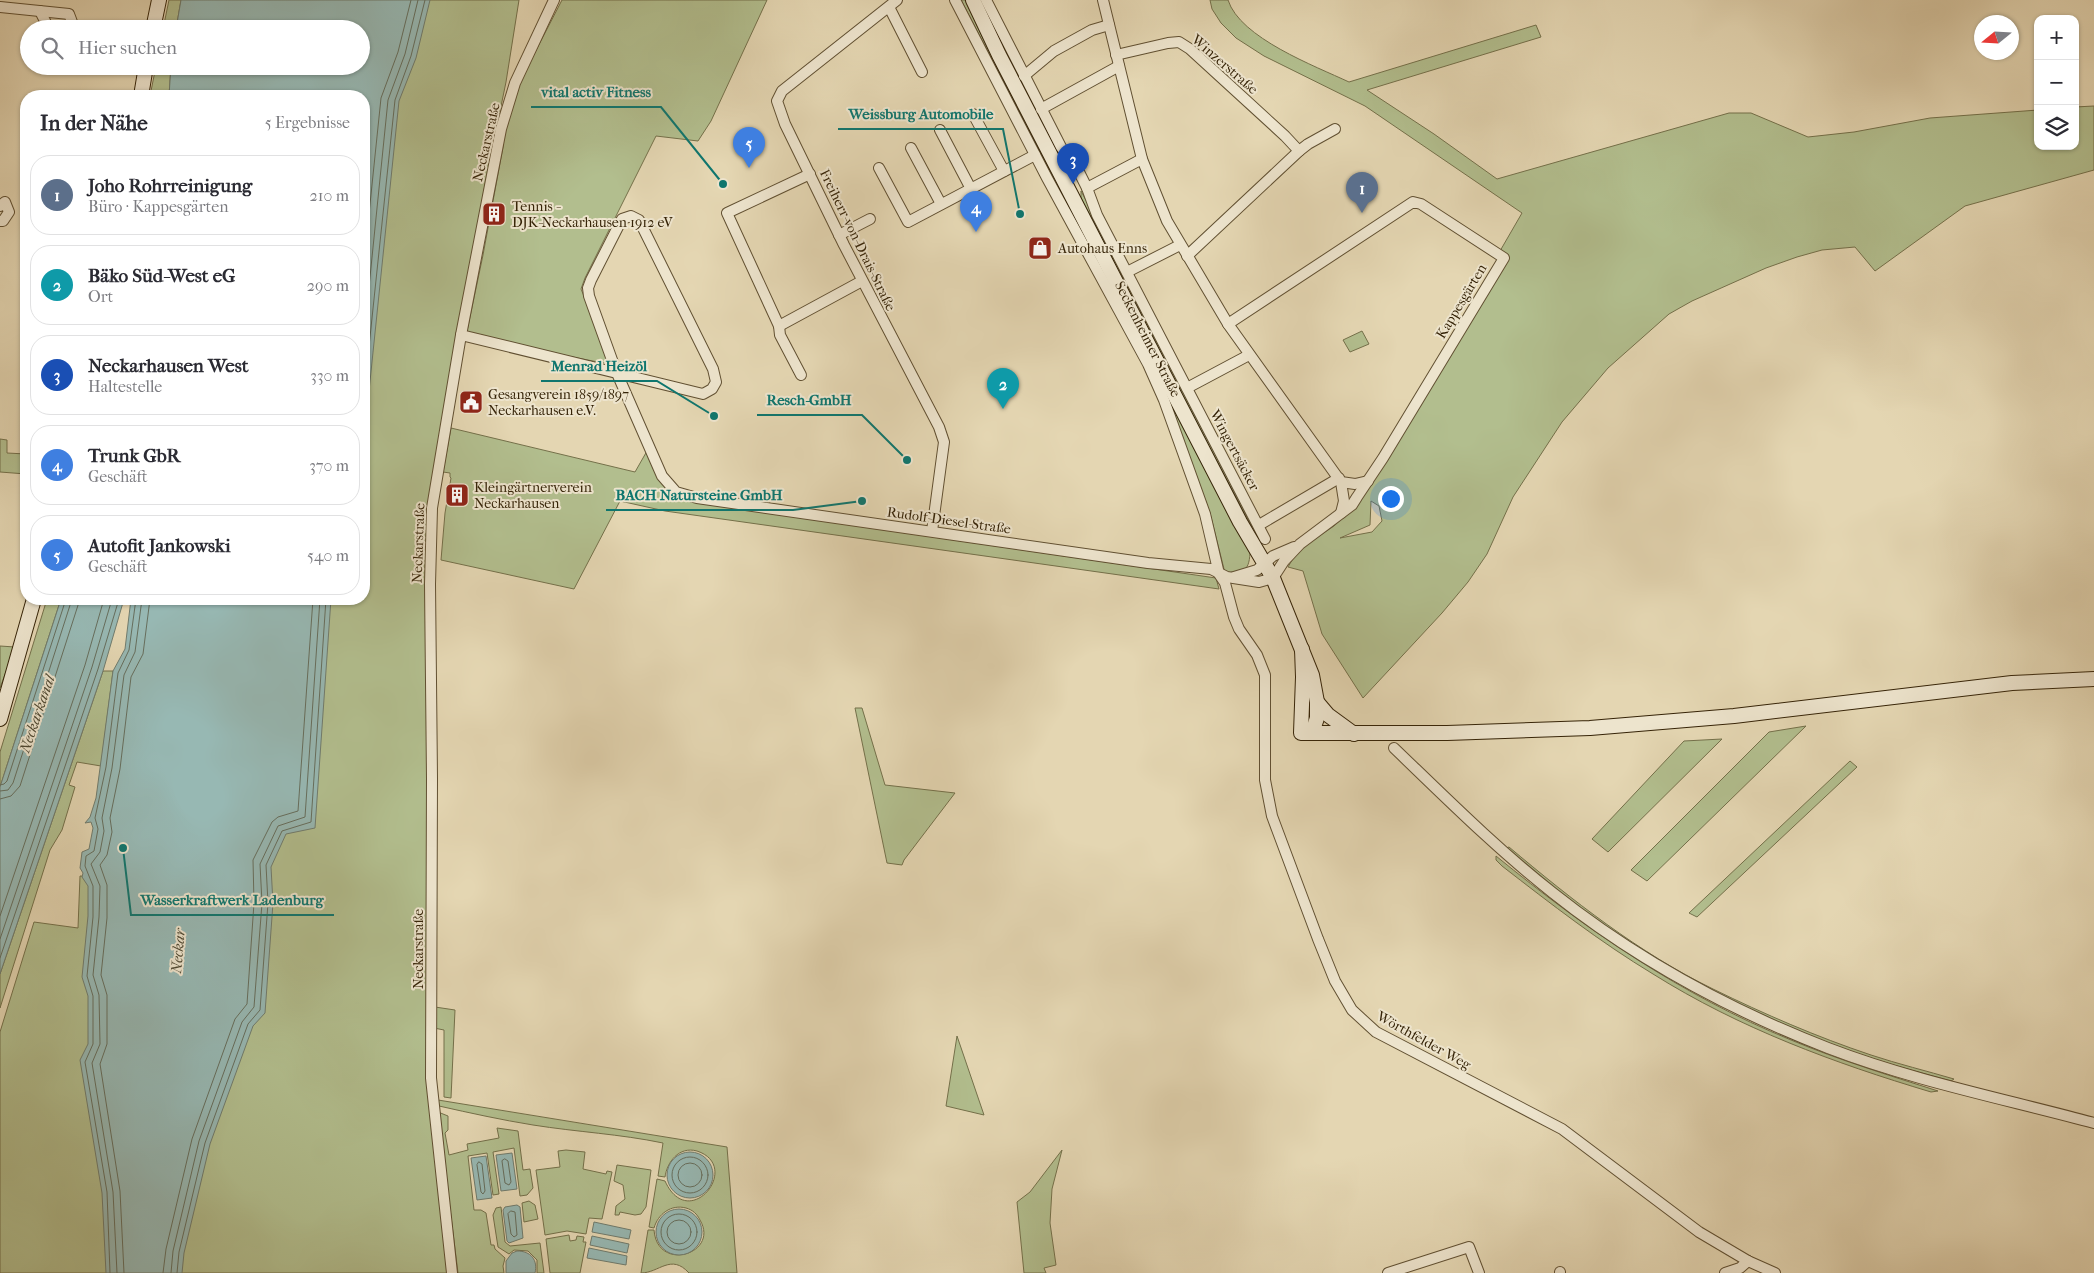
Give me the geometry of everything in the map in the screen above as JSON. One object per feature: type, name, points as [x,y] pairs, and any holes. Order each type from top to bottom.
[{"type":"main road","points":[[155,20],[159,0]]},
{"type":"main road","points":[[973,0],[1217,478],[1273,578],[1312,674],[1317,702],[1317,718],[1307,733]]},
{"type":"main road","points":[[142,90],[144,75]]},
{"type":"main road","points":[[0,719],[32,605]]},
{"type":"main road","points":[[1302,649],[1307,733]]},
{"type":"main road","points":[[1307,733],[1496,732],[1590,728],[1734,716],[2012,683],[2094,679]]},
{"type":"main road","points":[[1317,702],[1328,715],[1354,734]]},
{"type":"street","name":"Neckarstraße","points":[[452,1273],[431,1078],[432,778],[430,584],[432,508],[461,334],[504,119],[515,83],[554,0]]},
{"type":"street","name":"Freiherr-von-Drais-Straße","points":[[897,0],[820,60],[778,96],[778,106],[862,281],[939,427],[944,442],[932,531]]},
{"type":"street","name":"Seckenheimer Straße","points":[[955,0],[1160,391],[1205,514],[1220,574]]},
{"type":"street","name":"Wingertsäcker","points":[[986,0],[1061,147],[1087,188],[1097,215],[1265,539]]},
{"type":"street","points":[[1103,0],[1142,159],[1155,195],[1180,244],[1228,324],[1340,480],[1344,501],[1341,513]]},
{"type":"street","points":[[0,7],[69,14],[71,20]]},
{"type":"street","points":[[888,7],[922,72]]},
{"type":"street","points":[[40,11],[44,20]]},
{"type":"street","points":[[1024,76],[1054,51],[1092,30],[1109,25]]},
{"type":"street","name":"Winzerstraße","points":[[1116,55],[1179,42],[1190,49],[1299,151]]},
{"type":"street","points":[[1041,109],[1119,66]]},
{"type":"street","points":[[973,114],[1004,171]]},
{"type":"street","points":[[1187,256],[1299,151],[1335,129]]},
{"type":"street","points":[[940,130],[971,189]]},
{"type":"street","points":[[911,148],[941,204]]},
{"type":"street","points":[[880,168],[908,222],[1035,155]]},
{"type":"street","points":[[1087,188],[1142,159]]},
{"type":"street","points":[[801,375],[780,335],[779,326],[727,213],[810,174]]},
{"type":"street","points":[[0,206],[5,202],[8,212],[3,221],[0,221]]},
{"type":"street","name":"Kappesgärten","points":[[1228,324],[1413,202],[1421,204],[1504,258],[1352,505],[1300,544],[1284,561],[1273,578]]},
{"type":"street","name":"Rudolf-Diesel-Straße","points":[[616,371],[703,394],[712,389],[716,382],[713,370],[639,220],[631,216],[622,219],[616,228],[588,288],[616,371],[662,476],[676,492],[697,498],[1148,562],[1211,568],[1220,574],[1259,582],[1273,578]]},
{"type":"street","points":[[839,235],[870,219]]},
{"type":"street","points":[[1127,272],[1180,244]]},
{"type":"street","points":[[779,326],[862,281]]},
{"type":"street","points":[[461,334],[616,371]]},
{"type":"street","points":[[1187,388],[1249,355]]},
{"type":"street","points":[[1259,525],[1340,480],[1355,484],[1368,481]]},
{"type":"street","name":"Kappesgärten","points":[[1264,563],[1273,556],[1300,544]]},
{"type":"street","points":[[1234,577],[1257,570],[1264,563]]},
{"type":"street","name":"Wörthfelder Weg","points":[[1220,574],[1225,583],[1239,629],[1262,666],[1265,675],[1265,762],[1267,796],[1272,816],[1314,930],[1339,989],[1352,1010],[1376,1032],[1562,1128],[1698,1232],[1748,1261],[1775,1273]]},
{"type":"street","points":[[1394,748],[1499,848],[1554,894],[1604,932],[1700,990],[1763,1020],[1821,1044],[1890,1069],[2094,1123]]},
{"type":"street","points":[[1388,1273],[1469,1247],[1479,1273]]},
{"type":"street","points":[[1725,1273],[1740,1268],[1748,1261]]},
{"type":"green space","points":[[169,0],[181,0],[178,20],[165,20]]},
{"type":"green space","points":[[257,0],[519,0],[506,82],[486,179],[428,508],[425,562],[428,781],[428,1078],[449,1273],[0,1273],[0,1032],[34,922],[78,928],[80,876],[193,883],[218,605],[370,605],[370,90],[364,90],[363,75],[370,75],[370,20],[329,20]]},
{"type":"green space","points":[[562,0],[767,0],[711,121],[698,141],[656,136],[585,278],[581,289],[608,355],[607,361],[603,363],[466,336],[503,147],[504,126],[516,89]]},
{"type":"green space","points":[[961,0],[965,0],[1052,171],[1049,169]]},
{"type":"green space","points":[[1210,0],[1228,0],[1235,14],[1247,27],[1263,38],[1299,59],[1349,82],[1536,25],[1541,37],[1367,90],[1434,134],[1497,179],[1729,113],[1751,113],[1808,137],[1854,132],[1930,118],[2034,110],[2034,150],[2079,150],[2079,107],[2094,106],[2094,170],[1965,206],[1875,271],[1855,247],[1822,250],[1766,268],[1692,301],[1669,314],[1608,368],[1562,422],[1513,497],[1487,554],[1468,582],[1442,613],[1363,698],[1322,634],[1303,571],[1288,567],[1298,550],[1334,526],[1354,507],[1509,257],[1500,251],[1522,213],[1365,106],[1264,56],[1236,38],[1221,23],[1212,9]],"holes":[[[1371,501],[1379,506],[1382,521],[1372,532],[1340,538],[1370,525]]]},
{"type":"green space","points":[[154,75],[170,75],[169,90],[151,90]]},
{"type":"green space","points":[[1081,191],[1256,525],[1252,527],[1136,310],[1081,198]]},
{"type":"green space","points":[[1073,221],[1081,227],[1250,553],[1246,568],[1240,572],[1225,573],[1210,513],[1185,448]]},
{"type":"green space","points":[[1362,331],[1369,344],[1350,352],[1343,340]]},
{"type":"green space","points":[[451,428],[635,472],[647,451],[663,482],[706,504],[1216,578],[1219,589],[665,511],[620,501],[574,589],[441,560],[445,513],[451,478],[450,473],[443,472]]},
{"type":"green space","points":[[0,439],[7,440],[7,453],[20,454],[20,474],[0,472]]},
{"type":"green space","points":[[45,605],[59,605],[0,787],[0,752]]},
{"type":"green space","points":[[0,646],[15,647],[0,688]]},
{"type":"green space","points":[[103,671],[113,671],[101,766],[77,762],[69,785],[75,787],[62,830],[50,850],[0,1008],[0,974]]},
{"type":"green space","points":[[855,708],[862,708],[885,785],[955,793],[902,865],[887,863]]},
{"type":"green space","points":[[1806,726],[1647,881],[1631,870],[1769,732]]},
{"type":"green space","points":[[1722,739],[1608,852],[1592,839],[1684,741]]},
{"type":"green space","points":[[1850,761],[1857,767],[1697,917],[1689,913]]},
{"type":"green space","points":[[1509,847],[1582,906],[1633,942],[1686,975],[1791,1025],[1831,1041],[1954,1079],[1951,1081],[1922,1073],[1839,1047],[1771,1020],[1704,988],[1640,951],[1596,921],[1506,848]]},
{"type":"green space","points":[[1496,856],[1565,910],[1601,935],[1674,982],[1711,1003],[1809,1047],[1938,1091],[1931,1092],[1823,1056],[1719,1011],[1633,962],[1614,949],[1502,866],[1496,860]]},
{"type":"green space","points":[[435,1007],[455,1010],[451,1098],[444,1097],[444,1030],[434,1028]]},
{"type":"green space","points":[[957,1036],[984,1115],[946,1106]]},
{"type":"green space","points":[[438,1100],[727,1147],[737,1273],[689,1273],[683,1267],[671,1264],[641,1273],[648,1230],[654,1230],[658,1243],[665,1251],[675,1255],[686,1254],[702,1242],[704,1232],[700,1220],[694,1212],[686,1208],[675,1207],[666,1211],[659,1218],[654,1228],[649,1227],[657,1179],[665,1181],[675,1196],[687,1201],[698,1199],[707,1192],[713,1181],[715,1169],[710,1159],[697,1151],[691,1150],[679,1153],[668,1166],[665,1177],[658,1176],[663,1143],[510,1121],[439,1106]]},
{"type":"green space","points":[[438,1112],[448,1116],[448,1130],[445,1133],[449,1155],[468,1150],[467,1144],[499,1138],[497,1128],[518,1131],[523,1170],[530,1169],[533,1188],[527,1195],[520,1196],[514,1148],[493,1152],[499,1194],[493,1195],[487,1153],[468,1156],[474,1210],[481,1210],[486,1213],[491,1245],[494,1245],[495,1249],[505,1258],[504,1273],[458,1273]]},
{"type":"green space","points":[[1062,1150],[1052,1189],[1050,1223],[1056,1265],[1044,1268],[1046,1273],[1024,1273],[1017,1202],[1030,1192]]},
{"type":"green space","points":[[558,1151],[585,1152],[583,1169],[606,1174],[607,1171],[612,1172],[602,1219],[589,1218],[586,1234],[567,1231],[545,1235],[536,1170],[560,1167]]},
{"type":"green space","points":[[617,1165],[651,1170],[646,1207],[641,1214],[635,1215],[620,1212],[619,1215],[615,1215],[616,1206],[625,1199],[623,1185],[614,1181]]},
{"type":"green space","points":[[529,1201],[535,1205],[538,1219],[524,1222],[522,1203]]},
{"type":"green space","points":[[501,1207],[505,1242],[510,1246],[540,1243],[544,1273],[537,1273],[537,1260],[528,1251],[514,1250],[509,1254],[498,1247],[493,1215],[496,1208]]},
{"type":"green space","points":[[569,1235],[570,1241],[576,1240],[577,1236],[584,1237],[583,1242],[586,1242],[580,1273],[550,1273],[546,1239]]},
{"type":"water","points":[[181,0],[430,0],[416,58],[399,101],[370,381],[370,90],[169,90],[170,75],[370,75],[370,20],[178,20]]},
{"type":"water","name":"Neckarkanal","points":[[59,605],[122,605],[103,671],[0,974],[0,787]]},
{"type":"water","name":"Neckar","points":[[130,605],[331,605],[315,828],[286,834],[271,867],[273,903],[265,1013],[253,1026],[210,1144],[184,1253],[182,1273],[106,1273],[102,1193],[80,1060],[88,1044],[88,996],[82,977],[88,916],[88,886],[82,877],[83,873],[80,868],[82,852],[89,849],[93,828],[91,822],[85,823],[90,817],[96,798],[113,671],[125,649]]},
{"type":"water","points":[[686,1152],[694,1152],[703,1156],[709,1162],[713,1175],[709,1188],[703,1194],[694,1198],[686,1198],[677,1194],[671,1188],[667,1179],[667,1171],[671,1162],[677,1156]]},
{"type":"water","points":[[512,1153],[517,1189],[501,1191],[496,1155]]},
{"type":"water","points":[[486,1156],[492,1198],[477,1200],[471,1158]]},
{"type":"water","points":[[517,1205],[520,1207],[523,1238],[509,1243],[507,1241],[503,1210],[505,1207]]},
{"type":"water","points":[[674,1209],[684,1209],[698,1219],[702,1232],[698,1245],[692,1251],[684,1255],[674,1255],[660,1245],[656,1237],[656,1227],[666,1213]]},
{"type":"water","points":[[594,1222],[631,1230],[629,1239],[592,1232]]},
{"type":"water","points":[[592,1236],[629,1244],[627,1253],[590,1245]]},
{"type":"water","points":[[589,1248],[627,1256],[626,1265],[587,1258]]},
{"type":"water","points":[[522,1251],[532,1257],[536,1268],[535,1273],[506,1273],[506,1261],[512,1253]]},
{"type":"place","name":"Autofit Jankowski","points":[[749,168]]},
{"type":"place","name":"vital activ Fitness","points":[[723,184]]},
{"type":"place","name":"Neckarhausen West","points":[[1073,184]]},
{"type":"place","name":"Joho Rohrreinigung","points":[[1362,213]]},
{"type":"place","name":"Tennis - DJK-Neckarhausen 1912 eV","points":[[494,214]]},
{"type":"place","name":"Weissburg Automobile","points":[[1020,214]]},
{"type":"place","name":"Trunk GbR","points":[[976,232]]},
{"type":"place","name":"Autohaus Enns","points":[[1040,248]]},
{"type":"place","name":"Gesangverein 1859/1897 Neckarhausen e.V.","points":[[471,402]]},
{"type":"place","name":"Bäko Süd-West eG","points":[[1003,409]]},
{"type":"place","name":"Menrad Heizöl","points":[[714,416]]},
{"type":"place","name":"Resch-GmbH","points":[[907,460]]},
{"type":"place","name":"Kleingärtnerverein Neckarhausen","points":[[457,495]]},
{"type":"place","name":"BACH Natursteine GmbH","points":[[862,501]]},
{"type":"place","name":"Wasserkraftwerk Ladenburg","points":[[123,848]]}]
